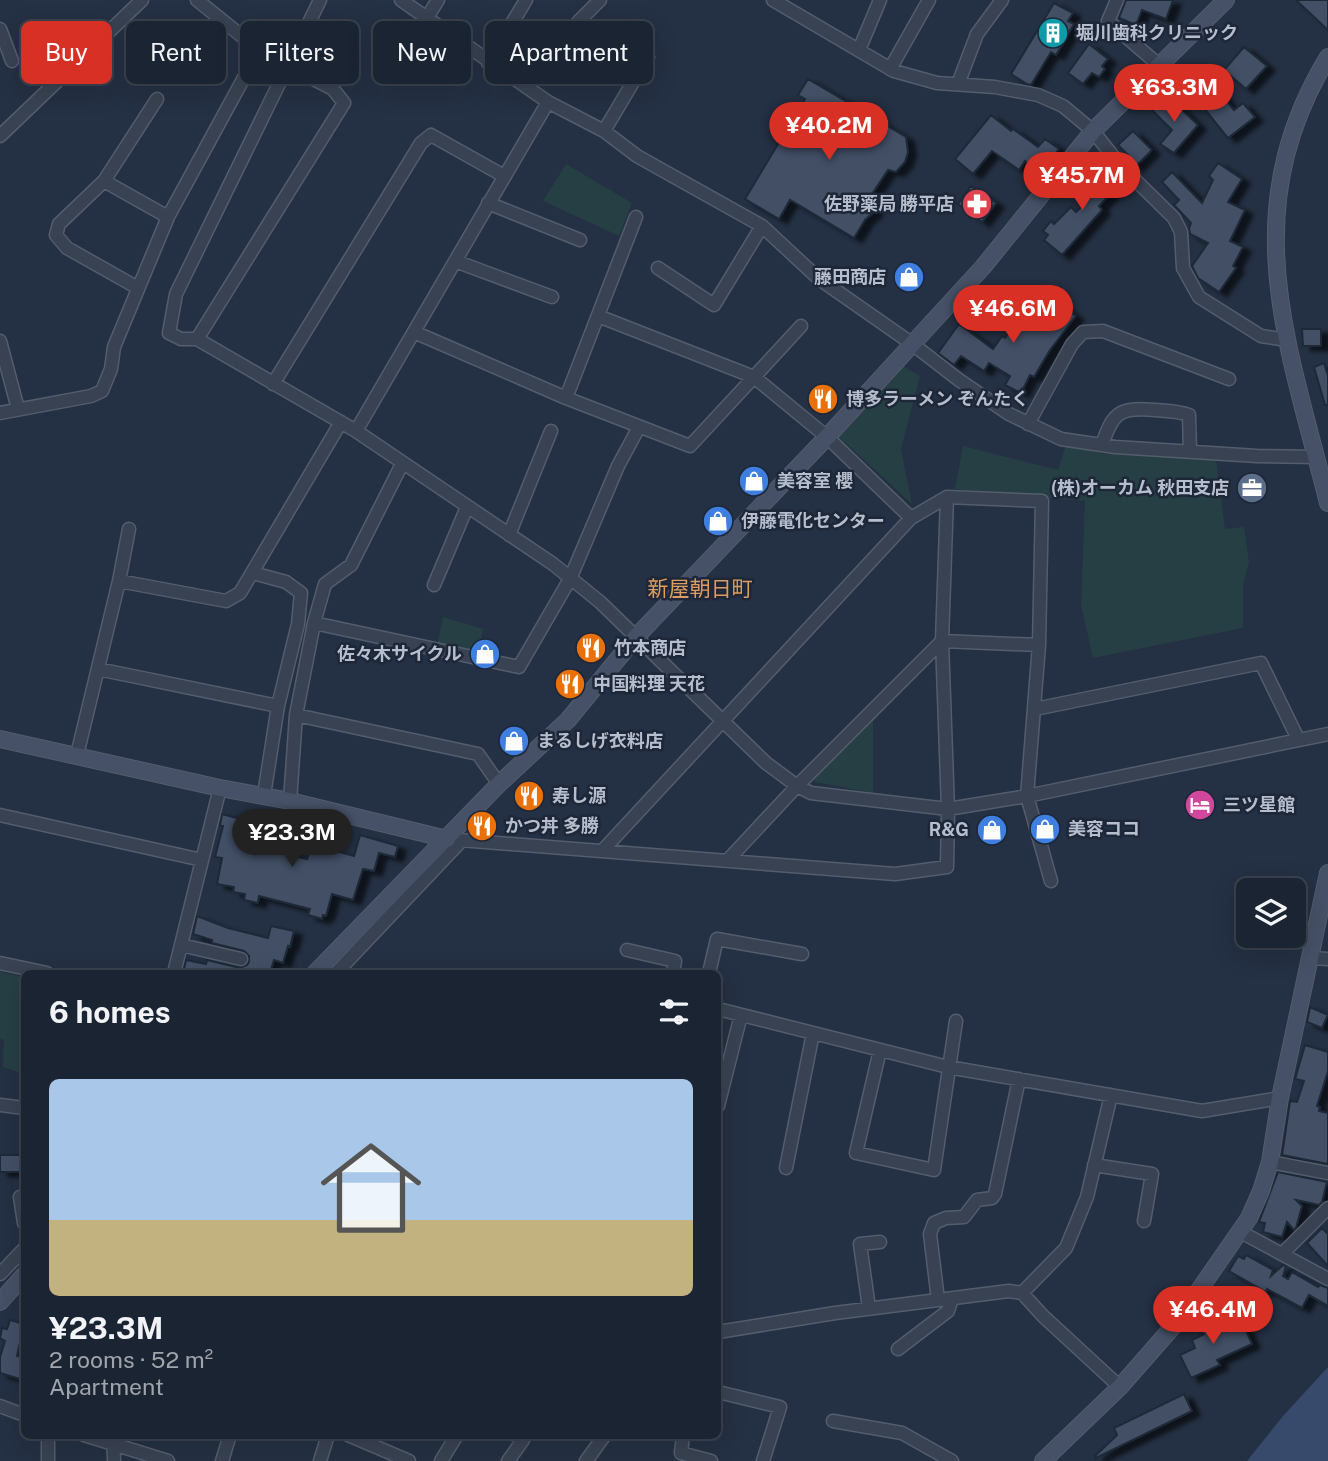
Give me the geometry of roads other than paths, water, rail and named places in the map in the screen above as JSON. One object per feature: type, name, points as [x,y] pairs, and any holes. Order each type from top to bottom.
[{"type":"street","points":[[0,136],[142,0]]},
{"type":"street","points":[[197,0],[240,35]]},
{"type":"street","points":[[310,21],[320,0]]},
{"type":"street","points":[[401,0],[485,61]]},
{"type":"street","points":[[426,19],[438,0]]},
{"type":"street","points":[[513,21],[526,0]]},
{"type":"street","points":[[579,21],[600,0]]},
{"type":"street","points":[[773,0],[890,69],[937,83],[995,87],[1038,94],[1063,106],[1094,131],[1119,164],[1174,218],[1181,232],[1183,268],[1199,297],[1261,336],[1287,340]]},
{"type":"street","points":[[859,50],[880,0]]},
{"type":"street","points":[[890,69],[929,0]]},
{"type":"street","points":[[958,85],[977,34],[1002,0]]},
{"type":"street","points":[[1117,0],[1108,21],[1160,66]]},
{"type":"street","points":[[339,970],[455,840],[499,784],[568,720],[635,638],[827,437],[983,267],[1094,131],[1226,0]]},
{"type":"street","points":[[0,29],[12,61]]},
{"type":"street","points":[[1328,57],[1315,78],[1288,143],[1278,191],[1274,244],[1287,340],[1328,503]]},
{"type":"street","points":[[0,413],[91,396],[102,391],[111,369],[114,347],[167,217],[240,84]]},
{"type":"street","points":[[278,84],[176,294],[169,333],[181,339],[197,339],[356,431],[553,564],[600,602],[766,763],[797,786],[811,793],[948,809],[1027,796],[1328,734]]},
{"type":"street","points":[[197,339],[344,103],[326,84]]},
{"type":"street","points":[[520,84],[548,102],[604,131],[638,156],[762,226],[818,278],[959,380],[1028,424],[1061,439],[1102,444],[1190,452],[1317,457]]},
{"type":"street","points":[[604,131],[632,84]]},
{"type":"street","points":[[138,288],[67,248],[56,235],[59,224],[104,181],[157,99]]},
{"type":"street","points":[[356,431],[548,102]]},
{"type":"street","points":[[273,384],[421,143],[431,135],[504,176]]},
{"type":"street","points":[[104,181],[167,217]]},
{"type":"street","points":[[488,203],[580,240]]},
{"type":"street","points":[[566,398],[636,217]]},
{"type":"street","points":[[658,268],[714,305],[762,226]]},
{"type":"street","points":[[455,261],[552,297]]},
{"type":"street","points":[[598,316],[754,377],[827,437],[911,519]]},
{"type":"street","points":[[414,332],[566,398],[690,446],[801,326]]},
{"type":"street","points":[[1028,424],[1072,344],[1083,332],[1103,331],[1229,379]]},
{"type":"street","points":[[0,341],[18,409]]},
{"type":"street","points":[[1102,444],[1107,428],[1119,414],[1132,408],[1179,412],[1189,415],[1190,452]]},
{"type":"street","points":[[119,581],[226,601],[240,593],[341,422]]},
{"type":"street","points":[[314,624],[519,667],[570,579],[618,466],[639,427]]},
{"type":"street","points":[[509,535],[551,430]]},
{"type":"street","points":[[290,800],[296,715],[325,584],[351,565],[402,464]]},
{"type":"street","points":[[0,739],[220,789],[290,800],[455,840],[895,873],[947,867],[948,809],[942,641],[947,497]]},
{"type":"street","points":[[603,850],[911,519],[947,497],[1042,501],[1039,645],[1027,796],[1051,881]]},
{"type":"street","points":[[434,585],[467,507]]},
{"type":"street","points":[[78,755],[129,529]]},
{"type":"street","points":[[253,573],[286,582],[300,593],[298,624],[278,706],[264,796]]},
{"type":"street","points":[[727,861],[797,786],[942,641],[1039,645]]},
{"type":"street","points":[[1035,709],[1261,663],[1298,739]]},
{"type":"street","points":[[98,669],[278,706]]},
{"type":"street","points":[[296,715],[478,754],[499,784]]},
{"type":"street","points":[[175,970],[220,789]]},
{"type":"street","points":[[0,815],[202,860]]},
{"type":"street","points":[[318,970],[455,840]]},
{"type":"street","points":[[1043,1461],[1120,1387],[1177,1322],[1239,1231],[1261,1191],[1270,1162],[1280,1098],[1328,873]]},
{"type":"street","points":[[710,970],[718,939],[802,954]]},
{"type":"street","points":[[181,944],[241,959]]},
{"type":"street","points":[[627,950],[676,961],[674,970]]},
{"type":"street","points":[[1311,958],[1328,960]]},
{"type":"street","points":[[0,963],[33,970]]},
{"type":"street","points":[[721,1010],[948,1067],[1202,1111],[1280,1098]]},
{"type":"street","points":[[721,1094],[741,1015]]},
{"type":"street","points":[[880,1050],[856,1153],[934,1170],[956,1021]]},
{"type":"street","points":[[786,1168],[813,1033]]},
{"type":"street","points":[[938,1300],[930,1234],[934,1223],[946,1218],[964,1217],[977,1200],[992,1198],[995,1194],[1019,1079]]},
{"type":"street","points":[[1022,1293],[1066,1248],[1087,1198],[1111,1095]]},
{"type":"street","points":[[0,1105],[21,1108]]},
{"type":"street","points":[[1270,1162],[1328,1172]]},
{"type":"street","points":[[1094,1166],[1152,1174],[1144,1221]]},
{"type":"street","points":[[20,1197],[21,1204]]},
{"type":"street","points":[[1282,1254],[1328,1208]]},
{"type":"street","points":[[1239,1231],[1328,1279]]},
{"type":"street","points":[[869,1308],[860,1244],[880,1242]]},
{"type":"street","points":[[0,1274],[21,1252]]},
{"type":"street","points":[[3,1300],[21,1279]]},
{"type":"street","points":[[3,1300],[21,1291]]},
{"type":"street","points":[[721,1332],[869,1308],[1009,1291],[1022,1293],[1120,1387]]},
{"type":"street","points":[[898,1349],[948,1311],[952,1299]]},
{"type":"street","points":[[721,1393],[780,1407],[763,1461]]},
{"type":"street","points":[[0,1406],[21,1414]]},
{"type":"street","points":[[833,1421],[902,1433],[952,1461]]},
{"type":"street","points":[[48,1439],[48,1461]]},
{"type":"street","points":[[222,1461],[229,1439]]},
{"type":"street","points":[[320,1461],[327,1439]]},
{"type":"street","points":[[357,1439],[409,1461]]},
{"type":"street","points":[[441,1461],[455,1439]]},
{"type":"street","points":[[508,1461],[521,1439]]},
{"type":"street","points":[[586,1461],[602,1439]]},
{"type":"street","points":[[683,1439],[681,1453],[711,1461]]},
{"type":"street","points":[[114,1461],[113,1440],[168,1461]]},
{"type":"water","points":[[1328,1367],[1328,1461],[1247,1461],[1283,1416]]},
{"type":"place","name":"堀川歯科クリニック","points":[[1053,33]]},
{"type":"place","name":"佐野薬局 勝平店","points":[[977,204]]},
{"type":"place","name":"藤田商店","points":[[909,277]]},
{"type":"place","name":"博多ラーメン ぞんたく","points":[[823,399]]},
{"type":"place","name":"美容室 櫻","points":[[754,481]]},
{"type":"place","name":"(株)オーカム 秋田支店","points":[[1252,488]]},
{"type":"place","name":"伊藤電化センター","points":[[718,521]]},
{"type":"place","name":"竹本商店","points":[[591,648]]},
{"type":"place","name":"佐々木サイクル","points":[[485,654]]},
{"type":"place","name":"中国料理 天花","points":[[570,684]]},
{"type":"place","name":"まるしげ衣料店","points":[[514,741]]},
{"type":"place","name":"寿し源","points":[[529,796]]},
{"type":"place","name":"三ツ星館","points":[[1200,805]]},
{"type":"place","name":"かつ丼 多勝","points":[[482,826]]},
{"type":"place","name":"美容ココ","points":[[1045,829]]},
{"type":"place","name":"R&G","points":[[992,830]]},
{"type":"district","name":"新屋朝日町","points":[[700,589]]}]
